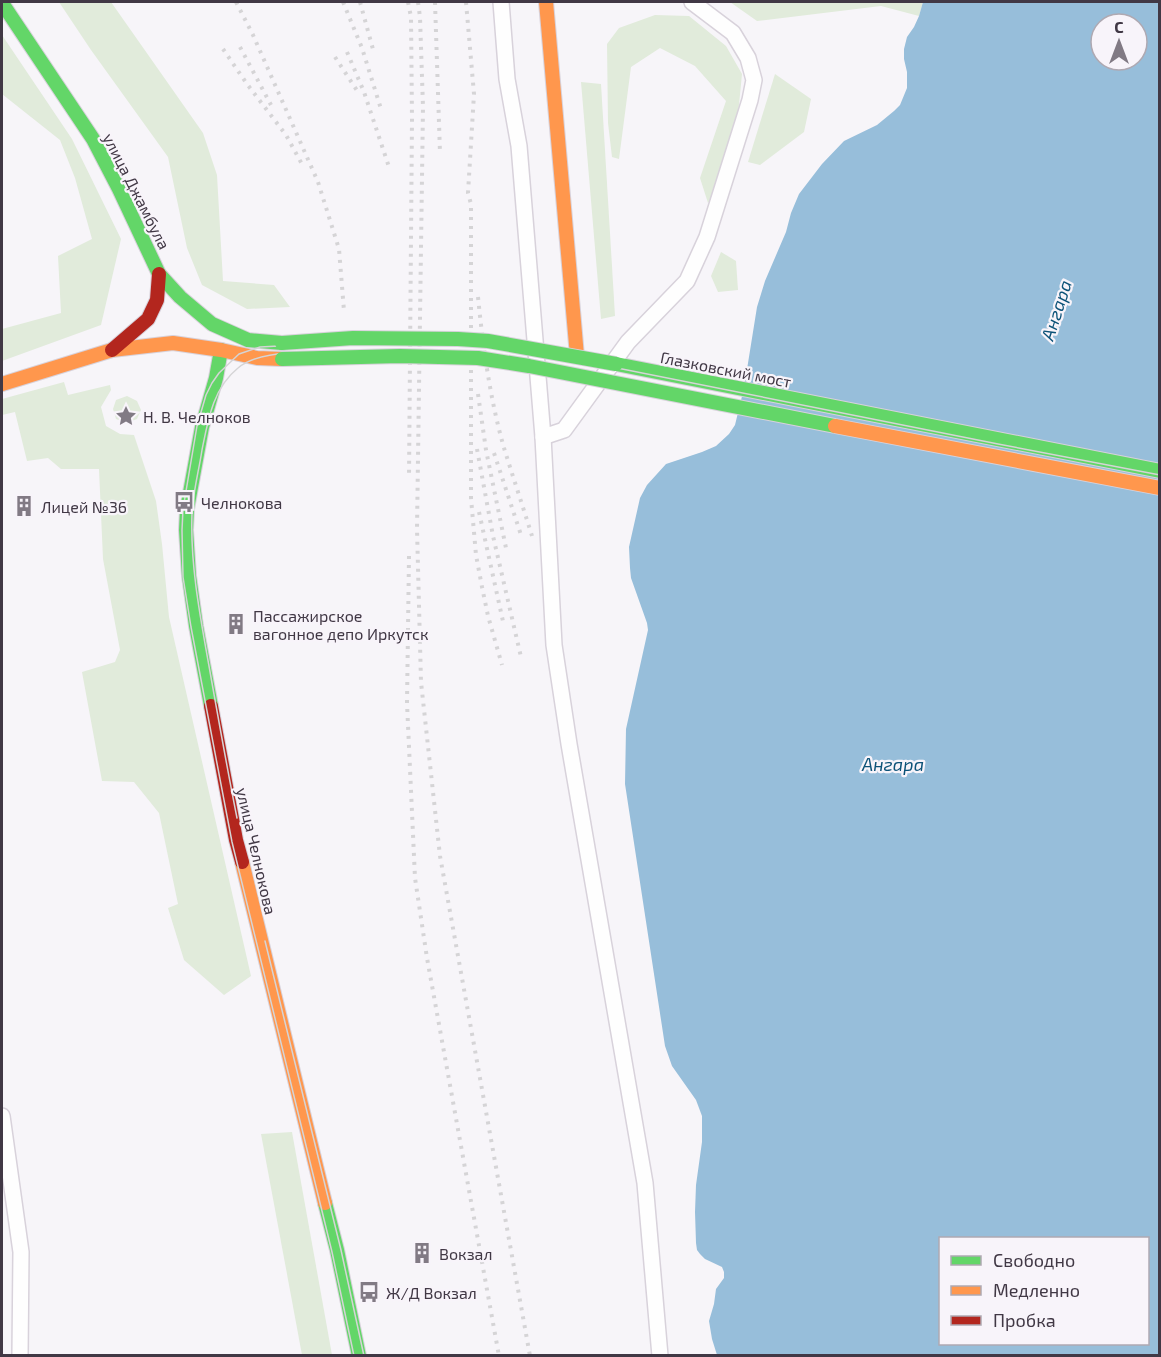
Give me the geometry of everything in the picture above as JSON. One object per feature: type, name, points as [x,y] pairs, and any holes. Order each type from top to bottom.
[{"type":"main road","points":[[546,2],[577,356]]},
{"type":"main road","name":"улица Джамбула","points":[[2,3],[93,139],[159,274],[180,297],[212,324],[246,339],[282,343]]},
{"type":"main road","points":[[112,350],[148,319],[157,300],[159,274]]},
{"type":"main road","name":"Глазковский мост","points":[[282,343],[353,338],[488,341],[577,356],[1160,471]]},
{"type":"main road","points":[[221,350],[246,339]]},
{"type":"main road","points":[[2,384],[112,350],[173,343],[257,358],[400,356],[478,358],[1160,488]]},
{"type":"main road","name":"улица Челнокова","points":[[221,350],[216,378],[202,427],[187,509],[189,576],[196,626],[236,840],[334,1239],[359,1356]]},
{"type":"street","points":[[501,2],[507,78],[519,146],[543,437],[554,645],[645,1183],[660,1356]]},
{"type":"street","points":[[543,437],[564,430],[628,342],[687,281],[707,237],[750,100],[754,80],[748,58],[733,33],[692,2]]},
{"type":"street","points":[[2,1116],[21,1252],[20,1356]]},
{"type":"green space","points":[[59,2],[111,2],[203,133],[217,175],[223,281],[274,285],[290,307],[247,309],[202,285],[187,248],[168,157]]},
{"type":"green space","points":[[730,2],[923,2],[919,16],[881,6],[757,21]]},
{"type":"green space","points":[[655,15],[689,16],[726,46],[742,74],[738,115],[715,193],[708,203],[700,178],[726,101],[695,66],[660,48],[631,67],[619,159],[612,157],[608,123],[607,44],[619,28]]},
{"type":"green space","points":[[2,35],[72,139],[121,239],[101,325],[2,361],[2,329],[61,313],[58,256],[92,239],[75,178],[60,140],[2,94]]},
{"type":"green space","points":[[775,74],[811,99],[804,132],[760,165],[748,162]]},
{"type":"green space","points":[[581,82],[601,84],[615,316],[601,319]]},
{"type":"green space","points":[[721,252],[736,261],[738,290],[718,292],[711,276]]},
{"type":"green space","points":[[64,382],[68,395],[110,385],[111,390],[101,407],[106,426],[120,434],[134,435],[156,501],[169,617],[251,976],[224,995],[184,960],[168,908],[178,904],[159,813],[134,782],[102,781],[82,672],[115,662],[120,650],[103,559],[99,469],[61,469],[48,458],[27,461],[15,412],[2,415],[2,399]]},
{"type":"green space","points":[[127,396],[137,401],[141,410],[137,419],[127,423],[116,419],[113,409],[116,400]]},
{"type":"green space","points":[[292,1132],[332,1355],[302,1355],[261,1134]]},
{"type":"water","name":"Ангара","points":[[923,2],[1159,2],[1159,1355],[717,1355],[712,1339],[709,1321],[716,1289],[724,1278],[724,1272],[722,1267],[700,1254],[696,1243],[696,1185],[702,1142],[702,1116],[696,1100],[672,1066],[665,1046],[625,784],[626,729],[648,630],[631,578],[629,547],[640,498],[647,485],[666,464],[716,446],[735,425],[744,388],[757,307],[799,194],[822,164],[844,141],[877,125],[900,105],[907,88],[904,49],[907,37],[914,27]]},
{"type":"tram line","points":[[354,1356],[332,1252],[232,842],[183,577],[183,509],[197,426],[206,395],[219,373],[239,354],[260,347],[353,342],[477,343],[592,363],[1160,475]]},
{"type":"tram line","points":[[237,818],[196,590],[192,532],[193,505],[209,416],[223,385],[238,368],[249,361],[269,355],[289,353]]},
{"type":"tram line","points":[[543,364],[973,449]]},
{"type":"tram line","points":[[265,941],[341,1250],[364,1356]]},
{"type":"railway","points":[[236,2],[318,182],[339,249],[344,311]]},
{"type":"railway","points":[[343,2],[362,48],[381,109]]},
{"type":"railway","points":[[360,2],[374,53]]},
{"type":"railway","points":[[408,2],[411,17],[412,119],[409,478]]},
{"type":"railway","points":[[418,2],[423,107],[417,529],[421,682],[440,856],[530,1356]]},
{"type":"railway","points":[[435,2],[440,153]]},
{"type":"railway","points":[[466,2],[474,94],[468,193],[471,204],[471,498],[476,555],[488,616],[502,665]]},
{"type":"railway","points":[[240,47],[271,105]]},
{"type":"railway","points":[[223,49],[286,135],[303,166]]},
{"type":"railway","points":[[347,52],[364,92],[389,167]]},
{"type":"railway","points":[[335,57],[358,92]]},
{"type":"railway","points":[[478,297],[495,411],[504,448],[532,536]]},
{"type":"railway","points":[[478,394],[486,450],[507,553]]},
{"type":"railway","points":[[477,449],[493,536],[521,657]]},
{"type":"railway","points":[[494,453],[522,538]]},
{"type":"railway","points":[[479,512],[504,626]]},
{"type":"railway","points":[[409,556],[407,703],[415,878],[427,958],[499,1356]]},
{"type":"traffic: fast","points":[[2,3],[93,139],[159,274],[180,297],[212,324],[248,340],[282,343]]},
{"type":"traffic: fast","points":[[282,343],[353,338],[458,339],[488,341],[616,364]]},
{"type":"traffic: fast","points":[[211,706],[196,626],[186,530],[187,509],[202,427],[216,378],[221,350]]},
{"type":"traffic: fast","points":[[282,359],[400,356],[478,358],[835,426]]},
{"type":"traffic: fast","points":[[616,364],[1160,471]]},
{"type":"traffic: fast","points":[[325,1203],[359,1356]]},
{"type":"traffic: slow","points":[[546,2],[577,356]]},
{"type":"traffic: slow","points":[[2,384],[112,350],[173,343],[257,358],[282,359]]},
{"type":"traffic: slow","points":[[835,426],[1160,488]]},
{"type":"traffic: slow","points":[[242,862],[325,1203]]},
{"type":"traffic: jam","points":[[112,350],[148,319],[157,300],[159,274]]},
{"type":"traffic: jam","points":[[211,706],[242,862]]},
{"type":"place","name":"Н. В. Челноков","points":[[126,416]]},
{"type":"place","name":"Челнокова","points":[[184,502]]},
{"type":"place","name":"Лицей №36","points":[[24,506]]},
{"type":"place","name":"Пассажирское вагонное депо Иркутск","points":[[236,624]]},
{"type":"place","name":"Вокзал","points":[[422,1253]]},
{"type":"place","name":"Ж/Д Вокзал","points":[[369,1292]]}]
